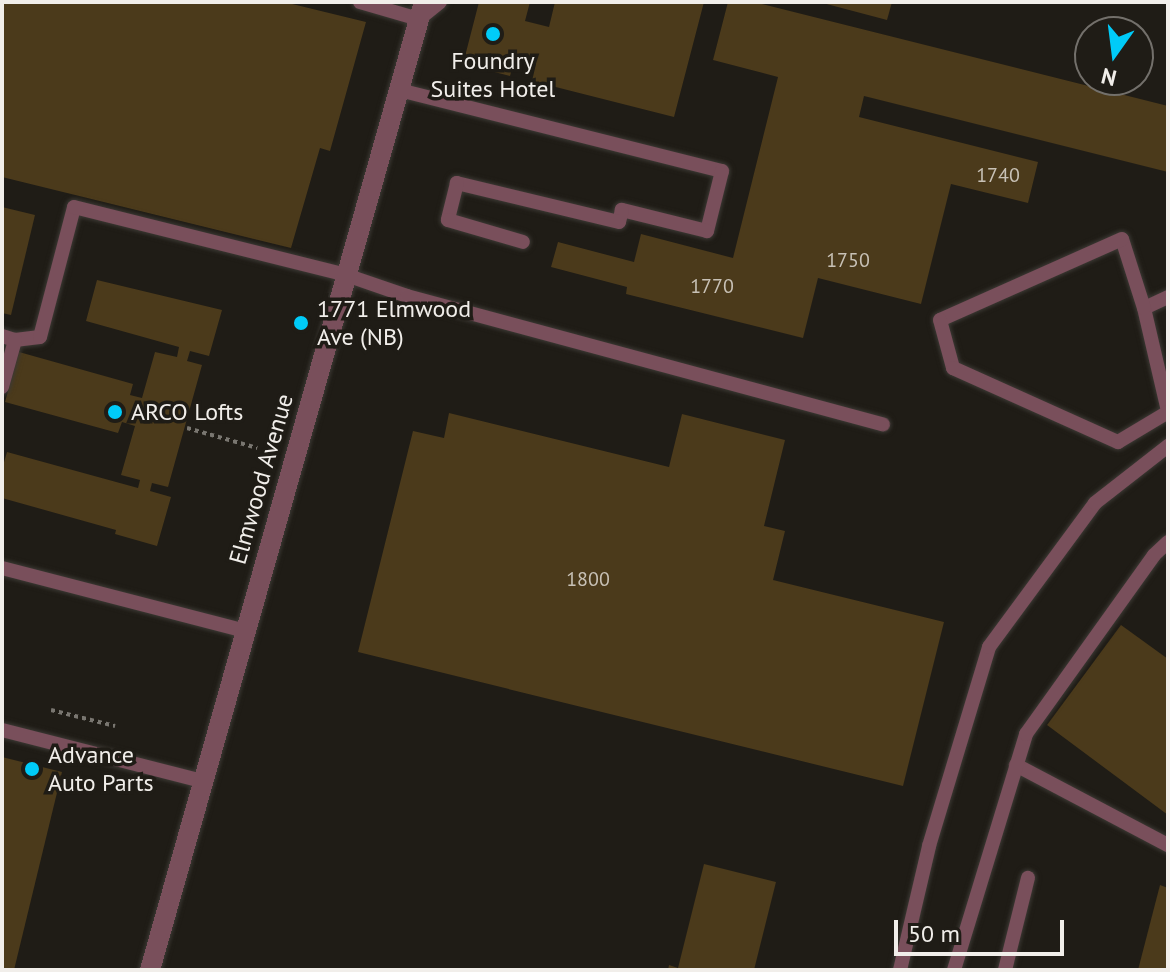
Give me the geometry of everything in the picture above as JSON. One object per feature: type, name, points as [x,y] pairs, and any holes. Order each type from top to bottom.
[{"type":"street","name":"Elmwood Avenue","points":[[150,970],[422,11]]},
{"type":"lane","points":[[360,2],[422,11],[440,2]]},
{"type":"lane","points":[[399,90],[722,171],[707,231],[622,210],[619,222],[457,183],[448,220],[523,242]]},
{"type":"lane","points":[[2,387],[8,338],[40,337],[74,207],[346,275],[407,296],[883,424]]},
{"type":"lane","points":[[1122,239],[1144,308],[1168,412],[1118,442],[953,368],[940,320],[1122,239]]},
{"type":"lane","points":[[1144,308],[1168,297]]},
{"type":"lane","points":[[900,970],[929,846],[989,647],[1095,503],[1168,446]]},
{"type":"lane","points":[[954,970],[1026,734],[1154,555],[1168,542]]},
{"type":"lane","points":[[2,568],[245,631]]},
{"type":"lane","points":[[2,730],[202,781]]},
{"type":"lane","points":[[1016,765],[1168,845]]},
{"type":"lane","points":[[1005,970],[1028,878]]},
{"type":"path","points":[[187,428],[257,448]]},
{"type":"path","points":[[51,710],[115,726]]},
{"type":"building","points":[[2,2],[284,2],[366,22],[330,151],[320,148],[291,248],[2,177]]},
{"type":"building","points":[[479,2],[530,2],[525,21],[549,27],[555,2],[704,2],[674,117],[532,81],[536,64],[515,58],[510,76],[463,64]]},
{"type":"building","points":[[728,2],[754,2],[1074,82],[1074,96],[1128,96],[1168,106],[1168,172],[864,96],[859,117],[1038,162],[1028,203],[951,184],[921,304],[818,278],[803,338],[626,294],[627,287],[551,267],[558,242],[634,262],[641,234],[733,258],[778,77],[713,60]]},
{"type":"building","points":[[819,2],[892,2],[887,20]]},
{"type":"building","points":[[2,207],[35,215],[11,315],[2,313]]},
{"type":"building","name":"ARCO Lofts","points":[[97,280],[222,310],[209,356],[190,351],[187,361],[202,365],[168,487],[152,483],[150,491],[171,497],[157,546],[115,534],[116,530],[2,498],[2,469],[7,452],[138,488],[140,480],[121,475],[135,426],[122,422],[118,433],[5,402],[19,352],[133,384],[130,395],[142,398],[155,352],[177,357],[179,347],[86,321]]},
{"type":"building","points":[[449,413],[669,467],[682,414],[785,440],[764,526],[785,531],[773,580],[944,622],[903,786],[358,652],[413,431],[444,438]]},
{"type":"building","points":[[1121,625],[1168,659],[1168,815],[1047,725]]},
{"type":"building","points":[[2,757],[62,772],[14,970],[2,970]]},
{"type":"building","points":[[704,864],[776,882],[754,970],[668,970],[669,965],[678,968]]},
{"type":"building","points":[[1160,885],[1168,888],[1168,970],[1138,970]]},
{"type":"place","name":"Foundry Suites Hotel","points":[[493,34]]},
{"type":"place","name":"1771 Elmwood Ave (NB)","points":[[301,323]]},
{"type":"place","name":"ARCO Lofts","points":[[115,412]]},
{"type":"place","name":"Advance Auto Parts","points":[[32,769]]}]
